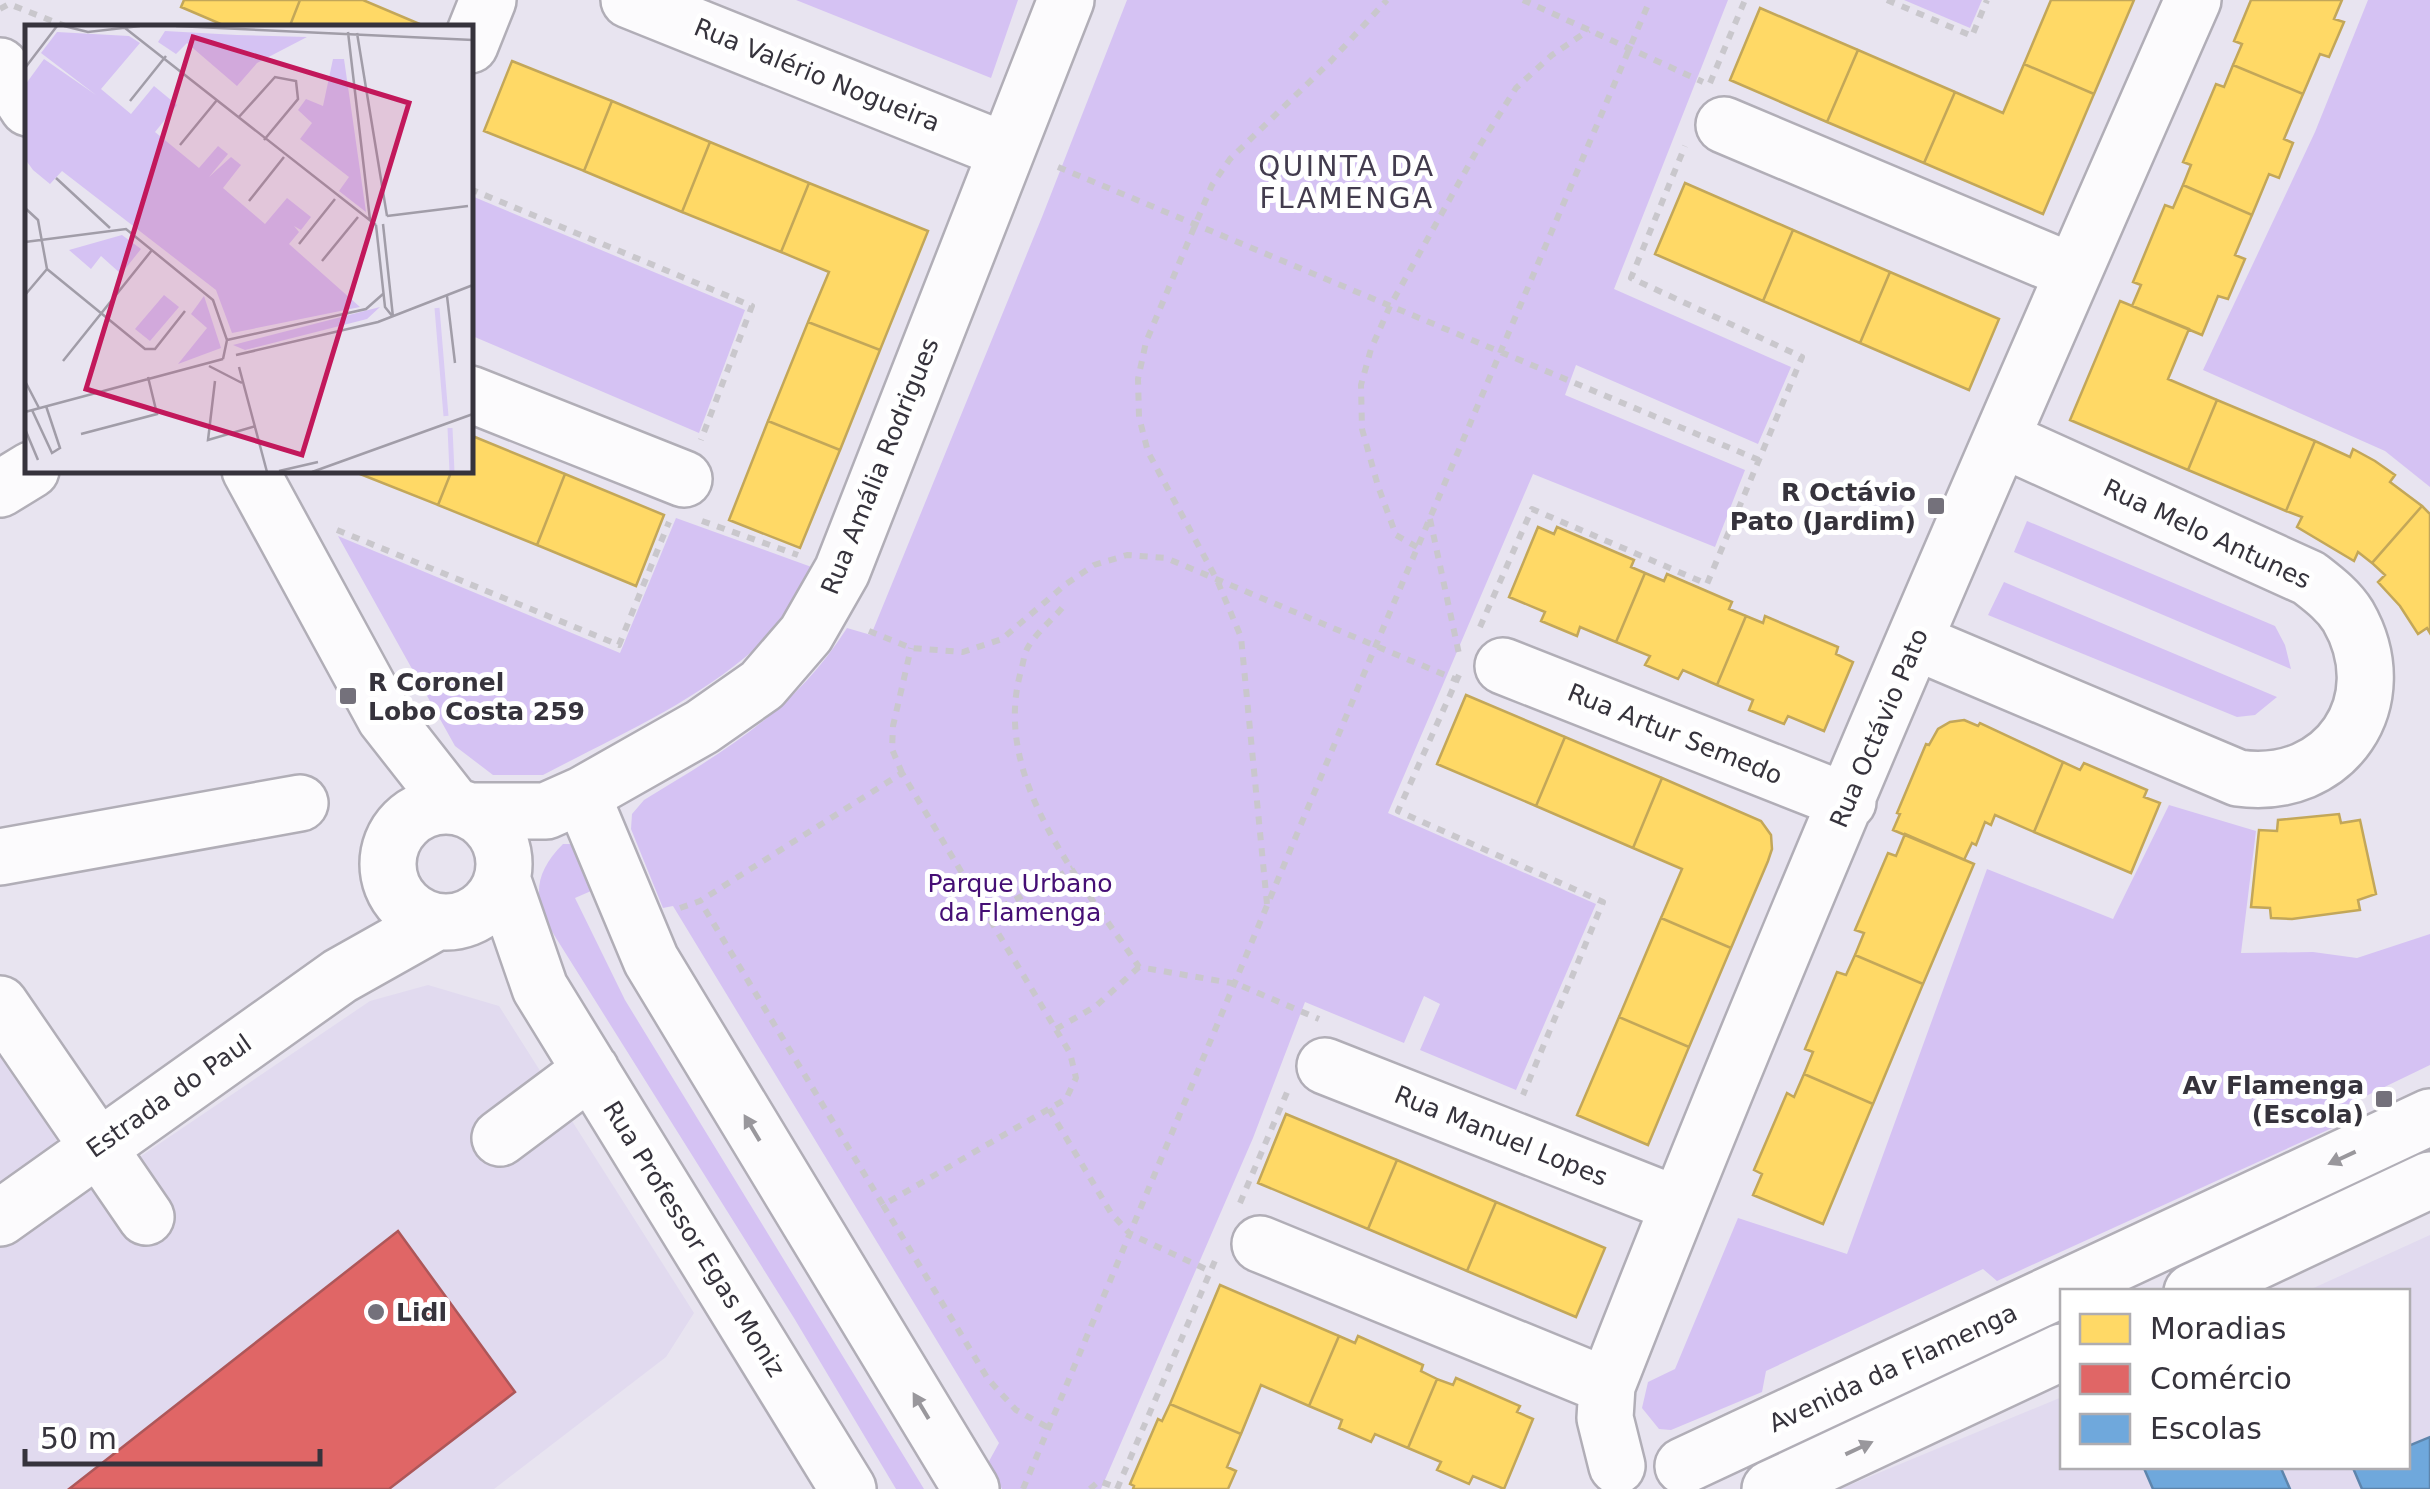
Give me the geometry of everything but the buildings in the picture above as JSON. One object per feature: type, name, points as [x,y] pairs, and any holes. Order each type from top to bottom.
[{"type":"street","points":[[472,40],[488,0]]},
{"type":"street","name":"Rua Valério Nogueira","points":[[629,0],[1006,151]]},
{"type":"street","name":"Rua Amália Rodrigues","points":[[503,877],[564,803],[702,727],[762,685],[806,634],[842,571],[1066,0]]},
{"type":"street","name":"Rua Octávio Pato","points":[[1608,1478],[1607,1386],[1678,1206],[2073,272],[2193,0]]},
{"type":"street","points":[[0,66],[25,104]]},
{"type":"street","points":[[1707,110],[2073,272]]},
{"type":"street","points":[[472,395],[683,502]]},
{"type":"street","name":"Rua Melo Antunes","points":[[1916,642],[2238,778],[2285,778],[2318,764],[2341,747],[2355,720],[2364,688],[2364,666],[2348,616],[2331,595],[2309,578],[2002,439]]},
{"type":"street","points":[[0,489],[28,472]]},
{"type":"street","points":[[251,472],[385,718],[463,809],[487,822],[498,837],[504,855],[503,877],[487,905],[472,916],[446,922],[419,916],[404,906],[393,890],[388,864],[385,718]]},
{"type":"street","name":"Rua Artur Semedo","points":[[1474,660],[1848,802]]},
{"type":"street","points":[[564,803],[651,960],[972,1489]]},
{"type":"street","name":"Rua Amália Rodrigues","points":[[463,809],[564,803]]},
{"type":"street","points":[[0,857],[300,804]]},
{"type":"street","points":[[340,976],[388,864],[394,837],[404,822],[436,806],[463,809]]},
{"type":"street","name":"Rua Professor Egas Moniz","points":[[503,877],[540,988],[848,1489]]},
{"type":"street","name":"Rua Professor Egas Moniz","points":[[446,922],[540,988]]},
{"type":"street","name":"Estrada do Paul","points":[[0,1218],[340,976],[446,922]]},
{"type":"street","points":[[0,1004],[146,1217]]},
{"type":"street","name":"Rua Manuel Lopes","points":[[1311,1057],[1678,1206]]},
{"type":"street","points":[[500,1138],[590,1070]]},
{"type":"street","name":"Avenida da Flamenga","points":[[2078,1289],[2430,1117]]},
{"type":"street","points":[[2198,1289],[2430,1180]]},
{"type":"street","points":[[1239,1234],[1607,1386]]},
{"type":"street","name":"Avenida da Flamenga","points":[[1692,1478],[2060,1298]]},
{"type":"street","points":[[1770,1489],[2060,1353]]},
{"type":"street","points":[[1608,1478],[1632,1459],[1650,1456],[1667,1459],[1692,1478]]},
{"type":"path","points":[[1268,910],[1244,656],[1235,620],[1217,580],[1148,452],[1138,417],[1138,378],[1146,342],[1194,224],[1230,158],[1331,61],[1387,0]]},
{"type":"path","points":[[1523,0],[1630,49],[1707,110]]},
{"type":"path","points":[[1023,1489],[1650,0]]},
{"type":"path","points":[[1506,1138],[1603,902],[1398,811],[1474,660],[1532,508],[1707,584],[1802,356],[1630,278],[1707,110],[1745,0]]},
{"type":"path","points":[[1887,0],[1972,36],[1987,0]]},
{"type":"path","points":[[0,9],[8,4],[62,25]]},
{"type":"path","points":[[1418,547],[1396,534],[1378,486],[1362,430],[1361,385],[1390,306],[1516,88],[1552,55],[1589,30]]},
{"type":"path","points":[[1058,167],[1759,460]]},
{"type":"path","points":[[291,545],[330,526],[619,645],[683,502],[752,306],[472,190]]},
{"type":"path","points":[[683,502],[842,571]]},
{"type":"path","points":[[1430,518],[1474,660]]},
{"type":"path","points":[[869,630],[911,648],[963,652],[1002,639],[1080,574],[1094,565],[1127,555],[1166,558],[1376,645],[1474,660]]},
{"type":"path","points":[[1062,608],[1027,649],[1016,690],[1015,743],[1024,780],[1073,868],[1139,967],[1236,984],[1319,1017],[1311,1057],[1239,1234],[1210,1271],[1118,1489],[1099,1481],[1090,1489]]},
{"type":"path","points":[[884,1205],[1066,1099],[1076,1078],[1070,1053],[902,773],[892,749],[893,726],[911,648]]},
{"type":"path","points":[[673,910],[700,901],[902,773]]},
{"type":"path","points":[[987,915],[1073,868]]},
{"type":"path","points":[[700,901],[988,1379],[1016,1410],[1049,1428]]},
{"type":"path","points":[[1056,1029],[1096,1006],[1139,967]]},
{"type":"path","points":[[1049,1109],[1110,1213],[1130,1234],[1210,1271]]},
{"type":"shaded area","points":[[428,985],[499,1006],[694,1313],[666,1357],[494,1489],[0,1489],[0,1048],[88,1192],[370,1001]]},
{"type":"shaded area","points":[[2430,1235],[2430,1489],[1840,1489],[2060,1398],[2060,1469],[2410,1469],[2410,1289],[2311,1289]]},
{"type":"green space","points":[[796,0],[1018,0],[991,78]]},
{"type":"green space","name":"Parque Urbano da Flamenga","points":[[1127,0],[1728,0],[1614,289],[1791,367],[1758,444],[1576,365],[1565,395],[1745,470],[1715,547],[1533,474],[1388,813],[1596,904],[1516,1090],[1420,1050],[1440,1004],[1424,996],[1404,1043],[1305,1002],[1253,1138],[1101,1489],[1002,1489],[988,1463],[999,1443],[673,906],[663,908],[631,829],[632,814],[644,800],[730,745],[781,706],[847,628],[871,635]]},
{"type":"green space","points":[[1904,0],[1982,0],[1970,28]]},
{"type":"green space","points":[[2368,0],[2430,0],[2430,487],[2385,451],[2203,370],[2315,132]]},
{"type":"green space","points":[[474,197],[745,310],[699,433],[472,336]]},
{"type":"green space","points":[[676,518],[817,569],[774,630],[732,668],[653,718],[543,775],[493,775],[455,746],[338,536],[620,653]]},
{"type":"green space","points":[[2027,521],[2275,626],[2291,669],[2014,552]]},
{"type":"green space","points":[[2004,582],[2277,697],[2255,715],[2237,717],[1988,615]]},
{"type":"green space","points":[[2169,805],[2256,831],[2241,953],[2313,952],[2357,958],[2430,934],[2430,1065],[2341,1108],[2341,1124],[1997,1281],[1983,1269],[1766,1371],[1762,1392],[1671,1430],[1659,1429],[1642,1408],[1648,1382],[1675,1369],[1738,1218],[1847,1254],[1987,869],[2113,919]]},
{"type":"green space","points":[[563,844],[576,849],[591,891],[575,898],[625,1000],[924,1489],[896,1489],[794,1318],[551,930],[541,907],[539,885],[547,865]]},
{"type":"place","name":"R Octávio Pato (Jardim)","points":[[1936,506]]},
{"type":"place","name":"R Coronel Lobo Costa 259","points":[[348,696]]},
{"type":"place","name":"Av Flamenga (Escola)","points":[[2384,1099]]},
{"type":"place","name":"Lidl","points":[[376,1312]]},
{"type":"district","name":"QUINTA DA FLAMENGA","points":[[1347,182]]}]
